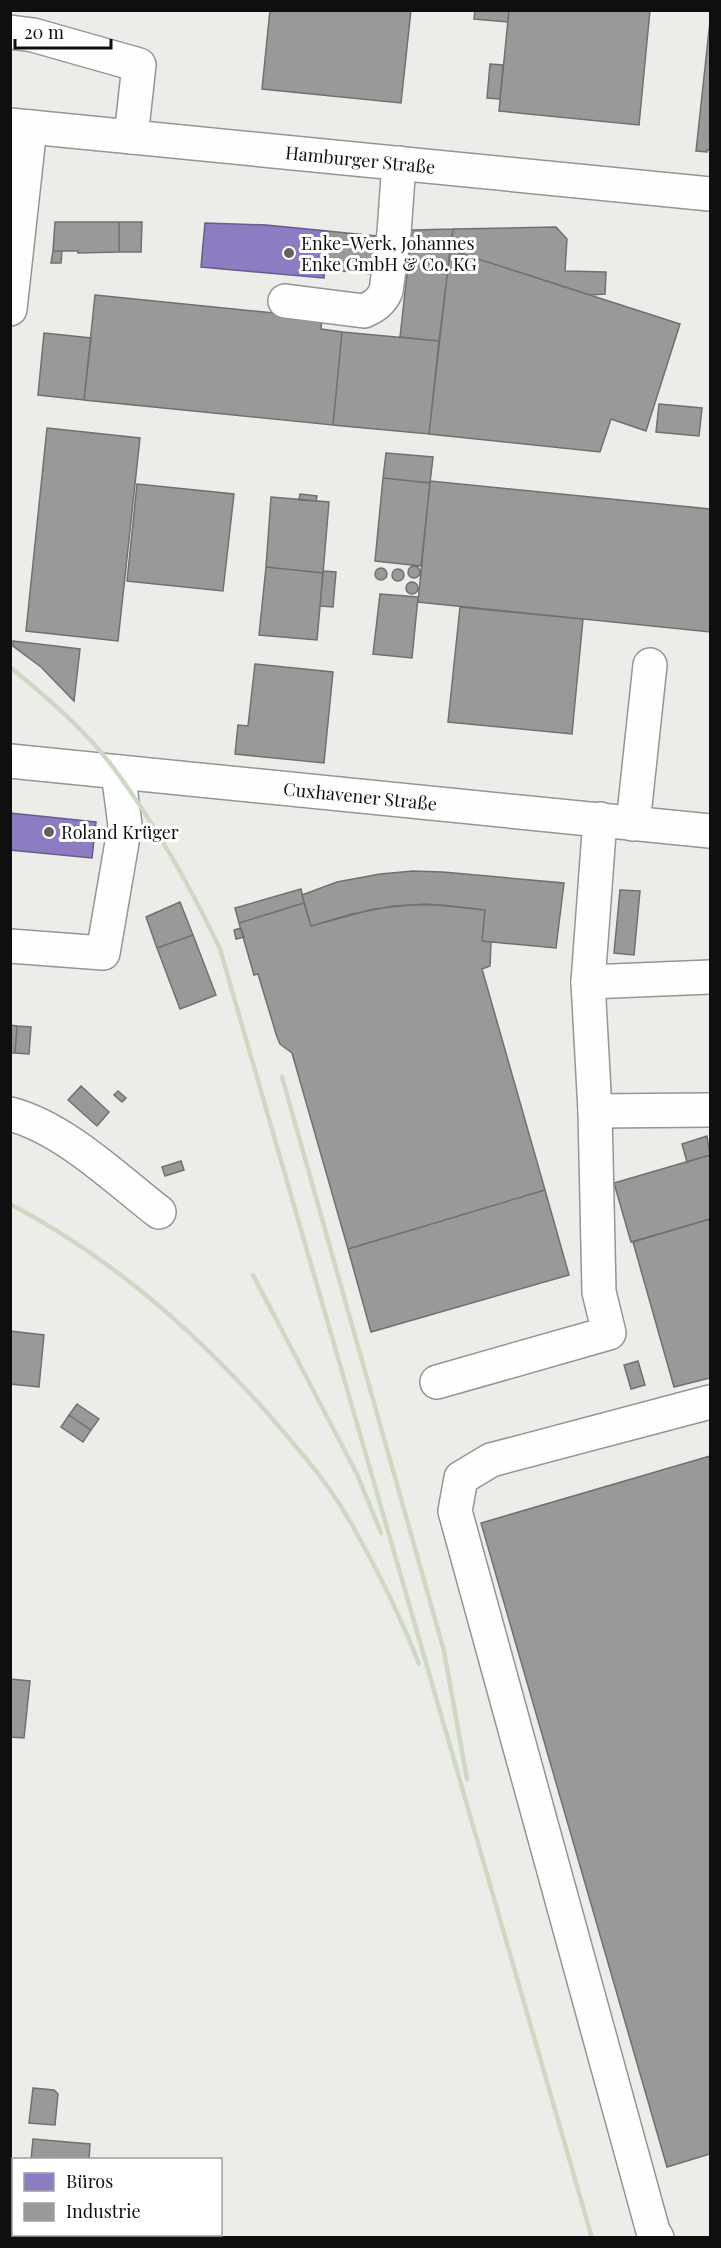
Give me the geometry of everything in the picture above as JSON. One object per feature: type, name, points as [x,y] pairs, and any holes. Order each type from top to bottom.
[{"type":"street","points":[[10,32],[33,35],[139,65],[131,137]]},
{"type":"street","points":[[10,309],[20,126]]},
{"type":"street","name":"Hamburger Straße","points":[[20,126],[711,194]]},
{"type":"street","points":[[285,301],[364,311],[376,306],[382,299],[386,291],[392,244],[399,164]]},
{"type":"street","points":[[633,824],[650,665]]},
{"type":"street","name":"Cuxhavener Straße","points":[[10,760],[711,831]]},
{"type":"street","points":[[10,946],[103,953],[125,825],[118,772]]},
{"type":"street","points":[[437,1382],[609,1333],[599,1292],[595,1111],[588,982],[600,819]]},
{"type":"street","points":[[588,982],[711,978]]},
{"type":"street","points":[[595,1111],[711,1110]]},
{"type":"street","points":[[10,1114],[44,1128],[80,1151],[159,1212]]},
{"type":"street","points":[[657,2238],[653,2231],[455,1510],[461,1478],[491,1461],[711,1402]]},
{"type":"shaded area","points":[[11,11],[710,11],[710,2237],[11,2238]]},
{"type":"building: Büros","points":[[205,223],[266,225],[327,231],[324,278],[201,267]]},
{"type":"building: Büros","points":[[10,813],[96,822],[92,858],[10,850]]},
{"type":"building: Industrie","points":[[270,10],[411,10],[401,103],[262,89]]},
{"type":"building: Industrie","points":[[475,10],[509,10],[508,22],[474,19]]},
{"type":"building: Industrie","points":[[509,10],[650,10],[639,125],[499,111]]},
{"type":"building: Industrie","points":[[710,21],[710,150],[707,152],[696,151]]},
{"type":"building: Industrie","points":[[490,64],[503,65],[500,99],[487,98]]},
{"type":"building: Industrie","points":[[55,222],[119,222],[119,252],[53,251]]},
{"type":"building: Industrie","points":[[119,222],[142,222],[141,252],[119,252]]},
{"type":"building: Industrie","points":[[556,227],[567,239],[565,271],[606,272],[605,294],[590,295],[450,250],[453,229]]},
{"type":"building: Industrie","points":[[453,229],[439,341],[400,337],[412,230]]},
{"type":"building: Industrie","points":[[327,231],[376,236],[372,274],[324,269]]},
{"type":"building: Industrie","points":[[450,250],[680,324],[646,431],[611,419],[600,452],[429,434]]},
{"type":"building: Industrie","points":[[53,251],[62,251],[61,263],[51,263]]},
{"type":"building: Industrie","points":[[95,295],[322,318],[321,329],[342,332],[333,425],[84,400]]},
{"type":"building: Industrie","points":[[342,332],[439,341],[429,434],[333,425]]},
{"type":"building: Industrie","points":[[44,333],[91,338],[84,400],[38,395]]},
{"type":"building: Industrie","points":[[659,404],[702,408],[699,436],[656,432]]},
{"type":"building: Industrie","points":[[47,428],[140,438],[118,641],[26,631]]},
{"type":"building: Industrie","points":[[386,453],[433,457],[430,483],[383,478]]},
{"type":"building: Industrie","points":[[383,478],[430,483],[421,566],[375,561]]},
{"type":"building: Industrie","points":[[430,481],[710,509],[710,632],[418,602]]},
{"type":"building: Industrie","points":[[137,484],[234,494],[223,591],[127,581]]},
{"type":"building: Industrie","points":[[300,494],[317,496],[316,501],[299,500]]},
{"type":"building: Industrie","points":[[271,497],[329,502],[323,573],[266,567]]},
{"type":"building: Industrie","points":[[416,566],[420,572],[416,578],[412,578],[408,570]]},
{"type":"building: Industrie","points":[[266,567],[323,573],[317,640],[259,635]]},
{"type":"building: Industrie","points":[[383,568],[387,574],[383,580],[379,580],[375,572]]},
{"type":"building: Industrie","points":[[400,569],[404,575],[400,581],[396,581],[392,573]]},
{"type":"building: Industrie","points":[[323,571],[336,572],[333,607],[320,606]]},
{"type":"building: Industrie","points":[[414,582],[418,588],[414,594],[410,594],[406,586]]},
{"type":"building: Industrie","points":[[380,594],[418,597],[412,658],[373,654]]},
{"type":"building: Industrie","points":[[460,607],[583,619],[572,734],[448,722]]},
{"type":"building: Industrie","points":[[13,641],[80,649],[74,701],[41,667],[13,646]]},
{"type":"building: Industrie","points":[[255,664],[333,672],[324,763],[235,754],[238,725],[248,726]]},
{"type":"building: Industrie","points":[[413,871],[564,883],[556,948],[482,941],[485,910],[442,905],[410,905],[373,909],[311,926],[302,895],[337,882]]},
{"type":"building: Industrie","points":[[301,889],[304,903],[239,923],[235,908]]},
{"type":"building: Industrie","points":[[620,890],[640,891],[634,955],[614,953]]},
{"type":"building: Industrie","points":[[180,902],[193,935],[157,948],[146,917]]},
{"type":"building: Industrie","points":[[304,903],[311,926],[352,914],[393,906],[427,904],[485,910],[482,941],[491,942],[490,966],[482,969],[545,1190],[348,1249],[292,1053],[280,1044],[277,1037],[258,974],[254,975],[239,923]]},
{"type":"building: Industrie","points":[[241,928],[244,937],[236,939],[234,930]]},
{"type":"building: Industrie","points":[[193,935],[216,995],[180,1009],[157,948]]},
{"type":"building: Industrie","points":[[10,1025],[17,1026],[15,1053],[10,1053]]},
{"type":"building: Industrie","points":[[17,1026],[31,1027],[29,1054],[15,1053]]},
{"type":"building: Industrie","points":[[81,1086],[109,1112],[97,1126],[68,1100]]},
{"type":"building: Industrie","points":[[118,1091],[126,1098],[122,1102],[114,1095]]},
{"type":"building: Industrie","points":[[707,1136],[710,1155],[687,1162],[682,1144]]},
{"type":"building: Industrie","points":[[710,1155],[710,1219],[631,1242],[614,1183]]},
{"type":"building: Industrie","points":[[181,1161],[184,1170],[165,1176],[162,1167]]},
{"type":"building: Industrie","points":[[545,1190],[569,1275],[371,1332],[348,1249]]},
{"type":"building: Industrie","points":[[710,1219],[710,1378],[674,1387],[633,1242]]},
{"type":"building: Industrie","points":[[10,1331],[44,1335],[39,1387],[10,1384]]},
{"type":"building: Industrie","points":[[638,1361],[645,1385],[631,1389],[624,1365]]},
{"type":"building: Industrie","points":[[77,1404],[99,1419],[91,1430],[69,1415]]},
{"type":"building: Industrie","points":[[69,1415],[91,1430],[83,1442],[61,1427]]},
{"type":"building: Industrie","points":[[710,1456],[710,2154],[667,2167],[481,1523]]},
{"type":"building: Industrie","points":[[10,1679],[30,1681],[24,1738],[10,1737]]},
{"type":"building: Industrie","points":[[33,2088],[54,2090],[58,2094],[55,2125],[29,2123]]},
{"type":"building: Industrie","points":[[33,2139],[90,2144],[89,2158],[31,2158]]},
{"type":"railway","points":[[10,667],[54,704],[107,759],[147,816],[173,859],[220,949],[592,2238]]},
{"type":"railway","points":[[282,1077],[444,1651],[467,1779]]},
{"type":"railway","points":[[10,1204],[48,1225],[84,1249],[153,1301],[217,1359],[276,1423],[338,1501],[385,1587],[419,1664]]},
{"type":"railway","points":[[253,1275],[357,1474],[381,1533]]},
{"type":"place","name":"Enke-Werk, Johannes Enke GmbH & Co. KG","points":[[289,253]]},
{"type":"place","name":"Roland Krüger","points":[[49,832]]}]
